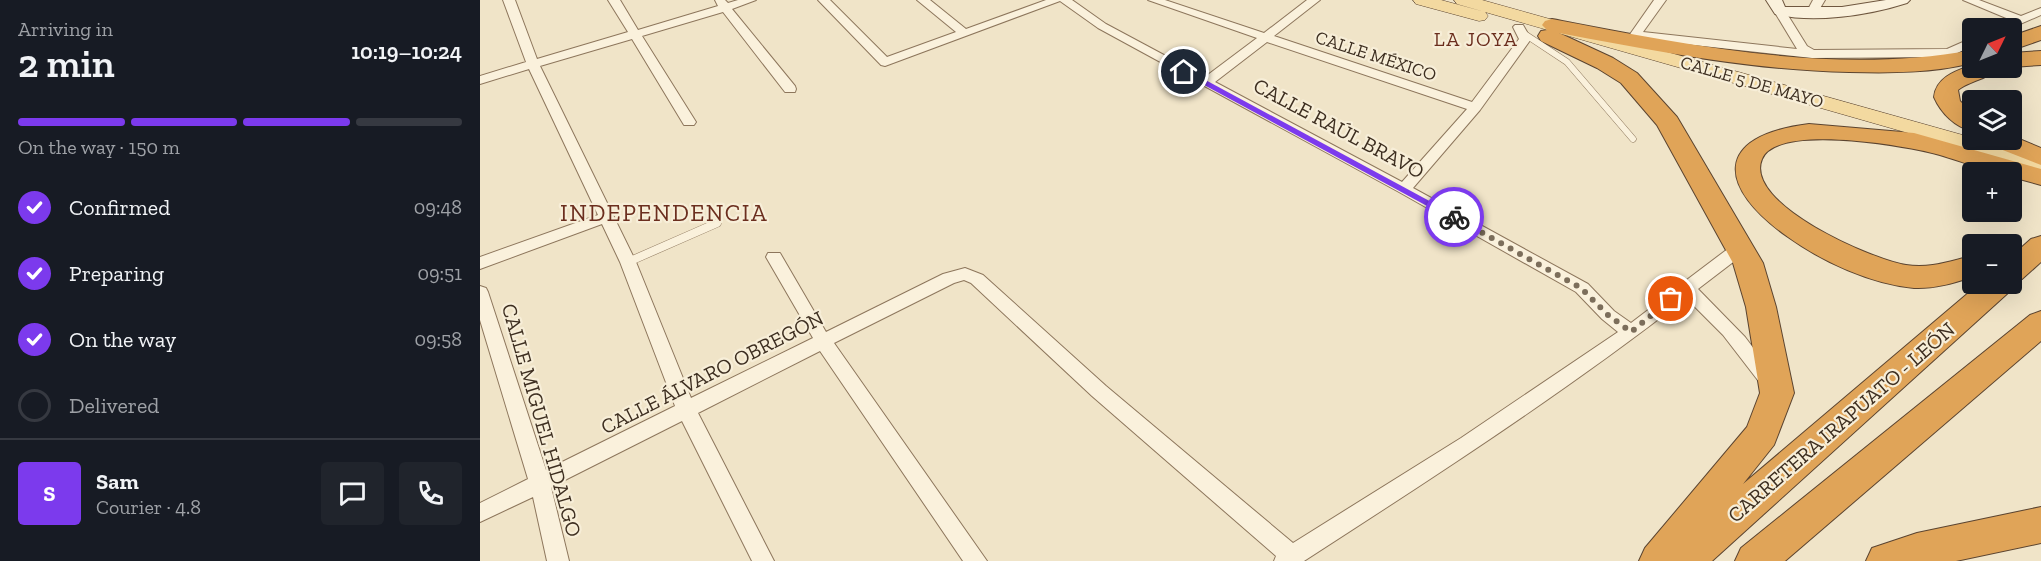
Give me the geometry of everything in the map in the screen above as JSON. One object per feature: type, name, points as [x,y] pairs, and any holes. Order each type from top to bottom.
[{"type":"highway","points":[[1536,30],[1634,37],[1723,56],[1807,64],[1894,66],[1962,58]]},
{"type":"highway","points":[[1536,30],[1613,68],[1629,78],[1647,95],[1668,122],[1748,263],[1761,307],[1777,393],[1761,435],[1659,561]]},
{"type":"highway","points":[[2022,40],[2041,32]]},
{"type":"highway","points":[[2022,59],[2041,58]]},
{"type":"highway","points":[[1962,75],[1949,83],[1945,93],[1949,104],[1962,115]]},
{"type":"highway","points":[[1962,269],[1940,276],[1906,276],[1862,264],[1797,230],[1771,208],[1751,183],[1747,167],[1753,153],[1768,142],[1783,136],[1811,131],[1915,141],[2041,177]]},
{"type":"highway","points":[[2022,149],[2041,157]]},
{"type":"highway","points":[[2022,248],[2041,240]]},
{"type":"highway","points":[[2022,263],[2041,246]]},
{"type":"highway","name":"CARRETERA IRAPUATO - LEÓN","points":[[1683,561],[1987,294]]},
{"type":"highway","points":[[1755,561],[2041,323]]},
{"type":"highway","points":[[1886,561],[1917,551],[2041,525]]},
{"type":"main road","name":"CALLE 5 DE MAYO","points":[[1422,0],[2041,164]]},
{"type":"main road","name":"CALLE 5 DE MAYO","points":[[1463,0],[1493,4],[1536,30],[1915,141]]},
{"type":"street","points":[[509,0],[533,64],[628,262],[687,409],[763,561]]},
{"type":"street","points":[[614,0],[689,122]]},
{"type":"street","points":[[480,80],[635,34],[722,4],[750,0]]},
{"type":"street","points":[[824,0],[885,62],[1056,0]]},
{"type":"street","points":[[923,0],[964,33]]},
{"type":"street","name":"CALLE RAÚL BRAVO","points":[[1065,0],[1102,26],[1404,189],[1581,288],[1608,315],[1631,332]]},
{"type":"street","name":"CALLE MÉXICO","points":[[1154,0],[1265,39],[1475,107]]},
{"type":"street","points":[[1205,83],[1314,0]]},
{"type":"street","points":[[1660,0],[1634,37],[1812,54],[1949,53],[1962,47]]},
{"type":"street","points":[[1777,6],[1816,6],[1833,14],[1883,7],[1902,0]]},
{"type":"street","points":[[1969,0],[2017,18]]},
{"type":"street","points":[[722,4],[790,89]]},
{"type":"street","points":[[1777,6],[1802,48],[1812,54]]},
{"type":"street","points":[[2022,20],[2041,11]]},
{"type":"street","points":[[1404,189],[1475,107],[1525,39],[1536,30]]},
{"type":"street","points":[[480,263],[608,217]]},
{"type":"street","points":[[1288,559],[1468,444],[1631,332],[1685,288],[1739,249]]},
{"type":"street","points":[[774,257],[823,341],[976,561]]},
{"type":"street","name":"CALLE ÁLVARO OBREGÓN","points":[[480,513],[949,278],[965,274],[977,279],[1288,559]]},
{"type":"street","points":[[1685,288],[1711,309],[1743,342],[1777,393]]},
{"type":"street","name":"CALLE MIGUEL HIDALGO","points":[[480,292],[540,484],[558,561]]},
{"type":"lane","points":[[1536,30],[1567,62],[1633,140]]},
{"type":"lane","points":[[628,262],[717,223]]},
{"type":"way so far","points":[[1454,217],[1581,288],[1608,315],[1631,332],[1671,299]]},
{"type":"district","name":"LA JOYA","points":[[1476,39]]},
{"type":"district","name":"INDEPENDENCIA","points":[[664,212]]},
{"type":"route","points":[[1184,72],[1454,217]]}]
